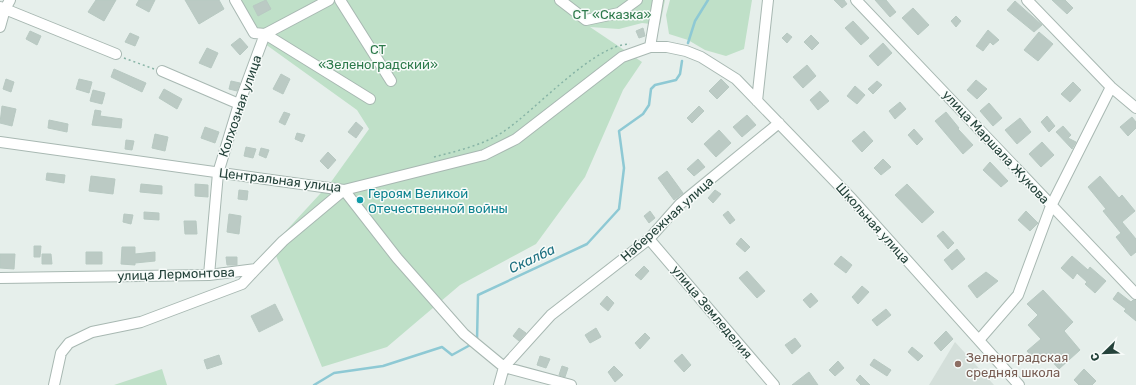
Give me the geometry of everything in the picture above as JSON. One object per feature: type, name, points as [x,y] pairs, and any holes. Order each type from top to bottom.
[{"type":"street","points":[[0,27],[3,8],[10,0]]},
{"type":"street","points":[[235,0],[254,33],[265,34],[370,99]]},
{"type":"street","points":[[265,34],[329,0]]},
{"type":"street","points":[[340,0],[391,81]]},
{"type":"street","points":[[560,0],[586,20],[619,13],[637,0]]},
{"type":"street","points":[[650,46],[658,0]]},
{"type":"street","points":[[757,101],[768,0]]},
{"type":"street","name":"улица Маршала Жукова","points":[[856,0],[1136,294]]},
{"type":"street","points":[[1027,0],[1111,86],[1136,108]]},
{"type":"street","points":[[3,8],[116,54]]},
{"type":"street","name":"Колхозная улица","points":[[209,275],[218,173],[239,104],[265,34]]},
{"type":"street","name":"Центральная улица","points":[[0,142],[344,190],[484,155],[516,139],[622,57],[650,46]]},
{"type":"street","name":"Школьная улица","points":[[650,46],[668,47],[686,51],[721,68],[736,79],[852,199],[1019,385]]},
{"type":"street","points":[[162,71],[239,104]]},
{"type":"street","points":[[979,340],[1018,295],[1051,206],[1111,86]]},
{"type":"street","name":"Набережная улица","points":[[504,367],[551,315],[649,239],[680,204],[780,123]]},
{"type":"street","points":[[54,385],[61,353],[70,343],[92,332],[141,322],[242,284],[283,241],[344,190],[397,258],[464,334],[504,367],[571,385]]},
{"type":"street","name":"улица Земледелия","points":[[649,239],[774,385]]},
{"type":"street","name":"улица Лермонтова","points":[[0,278],[209,275],[256,269]]},
{"type":"street","points":[[498,385],[504,367]]},
{"type":"path","points":[[430,158],[483,142],[502,133],[526,116],[589,60],[609,49],[628,44],[650,46]]},
{"type":"path","points":[[116,54],[162,71]]},
{"type":"shaded area","name":"Зеленоградская средняя школа","points":[[955,342],[994,385],[929,385]]},
{"type":"green space","points":[[231,0],[665,0],[660,25],[642,23],[619,29],[590,27],[642,62],[623,90],[585,177],[536,244],[460,285],[387,347],[322,367],[272,246],[331,182],[369,129],[357,110],[250,33]]},
{"type":"green space","points":[[670,0],[752,0],[744,49],[726,56],[705,50],[688,40],[669,34],[666,15]]},
{"type":"green space","points":[[162,369],[167,385],[114,385]]},
{"type":"building","points":[[96,0],[116,0],[104,21],[88,12]]},
{"type":"building","points":[[139,0],[155,0],[149,12],[136,5]]},
{"type":"building","points":[[185,0],[219,0],[224,9],[199,24]]},
{"type":"building","points":[[266,0],[271,9],[258,16],[253,6]]},
{"type":"building","points":[[834,0],[844,0],[847,4],[842,8]]},
{"type":"building","points":[[875,0],[886,0],[896,12],[890,17]]},
{"type":"building","points":[[1052,0],[1065,0],[1073,8],[1067,14]]},
{"type":"building","points":[[1015,1],[1042,25],[1034,32],[1007,10]]},
{"type":"building","points":[[913,8],[929,25],[918,35],[902,18]]},
{"type":"building","points":[[956,16],[961,21],[956,27],[951,21]]},
{"type":"building","points":[[853,21],[869,38],[861,45],[845,28]]},
{"type":"building","points":[[643,28],[645,36],[639,38],[636,31]]},
{"type":"building","points":[[988,30],[999,40],[993,45],[990,42],[983,51],[976,46]]},
{"type":"building","points":[[30,31],[41,36],[37,45],[26,39]]},
{"type":"building","points":[[1039,32],[1053,44],[1038,61],[1024,50]]},
{"type":"building","points":[[130,33],[139,37],[135,46],[125,42]]},
{"type":"building","points":[[787,33],[792,37],[787,43],[782,38]]},
{"type":"building","points":[[811,35],[819,43],[812,50],[804,42]]},
{"type":"building","points":[[240,38],[248,47],[240,55],[231,45]]},
{"type":"building","points":[[883,43],[892,53],[878,66],[869,56]]},
{"type":"building","points":[[207,48],[218,53],[211,68],[199,63]]},
{"type":"building","points":[[807,65],[816,76],[803,88],[793,77]]},
{"type":"building","points":[[114,69],[146,83],[142,92],[111,77]]},
{"type":"building","points":[[281,74],[290,79],[283,94],[273,89]]},
{"type":"building","points":[[6,79],[14,82],[11,92],[3,89]]},
{"type":"building","points":[[79,79],[92,82],[89,93],[76,89]]},
{"type":"building","points":[[721,79],[729,87],[717,99],[709,91]]},
{"type":"building","points":[[976,80],[987,89],[977,99],[967,90]]},
{"type":"building","points":[[231,81],[240,83],[237,91],[229,89]]},
{"type":"building","points":[[877,81],[882,85],[873,94],[868,89]]},
{"type":"building","points":[[1073,82],[1081,90],[1070,102],[1061,94]]},
{"type":"building","points":[[855,86],[865,95],[857,104],[847,96]]},
{"type":"building","points":[[164,89],[182,99],[177,109],[159,98]]},
{"type":"building","points":[[93,90],[105,93],[102,104],[90,101]]},
{"type":"building","points":[[820,91],[829,101],[818,110],[810,100]]},
{"type":"building","points":[[900,102],[906,109],[895,119],[889,111]]},
{"type":"building","points":[[989,103],[1002,118],[993,126],[980,111]]},
{"type":"building","points":[[2,106],[16,109],[12,126],[0,123]]},
{"type":"building","points":[[699,106],[704,111],[692,123],[687,118]]},
{"type":"building","points":[[95,110],[101,111],[100,116],[122,119],[121,128],[92,125]]},
{"type":"building","points":[[284,112],[290,114],[285,125],[279,122]]},
{"type":"building","points":[[946,112],[959,128],[958,129],[973,145],[963,154],[935,121]]},
{"type":"building","points":[[747,115],[756,125],[742,137],[733,127]]},
{"type":"building","points":[[1047,116],[1055,126],[1049,132],[1041,122]]},
{"type":"building","points":[[1132,117],[1136,122],[1136,128],[1128,136],[1120,127]]},
{"type":"building","points":[[1020,118],[1031,132],[1017,144],[1005,130]]},
{"type":"building","points":[[49,120],[68,124],[67,132],[48,128]]},
{"type":"building","points":[[356,122],[363,128],[356,138],[348,132]]},
{"type":"building","points":[[1063,126],[1071,135],[1068,138],[1076,142],[1072,149],[1056,132]]},
{"type":"building","points":[[205,127],[219,132],[215,143],[201,138]]},
{"type":"building","points":[[914,129],[923,139],[917,145],[908,135]]},
{"type":"building","points":[[719,130],[731,143],[716,157],[704,144]]},
{"type":"building","points":[[864,131],[873,141],[862,152],[852,141]]},
{"type":"building","points":[[297,133],[305,135],[302,142],[295,139]]},
{"type":"building","points":[[155,134],[168,137],[165,151],[152,148]]},
{"type":"building","points":[[126,140],[134,141],[132,150],[125,149]]},
{"type":"building","points":[[1042,142],[1054,155],[1041,167],[1029,154]]},
{"type":"building","points":[[246,147],[256,149],[253,158],[244,156]]},
{"type":"building","points":[[261,148],[269,150],[266,158],[259,155]]},
{"type":"building","points":[[328,152],[336,160],[328,169],[320,161]]},
{"type":"building","points":[[698,159],[705,167],[694,176],[687,169]]},
{"type":"building","points":[[883,159],[891,167],[881,175],[874,168]]},
{"type":"building","points":[[990,162],[1008,181],[1001,187],[983,170]]},
{"type":"building","points":[[667,171],[683,193],[674,200],[658,178]]},
{"type":"building","points":[[47,173],[65,175],[64,183],[46,180]]},
{"type":"building","points":[[91,176],[115,179],[113,194],[89,191]]},
{"type":"building","points":[[1100,176],[1119,198],[1122,195],[1135,211],[1122,222],[1136,239],[1136,252],[1131,256],[1116,237],[1121,233],[1103,211],[1106,209],[1088,187]]},
{"type":"building","points":[[141,184],[162,186],[162,194],[140,192]]},
{"type":"building","points":[[195,184],[208,185],[208,197],[195,196]]},
{"type":"building","points":[[907,184],[934,212],[922,223],[895,195]]},
{"type":"building","points":[[239,190],[248,191],[247,200],[238,199]]},
{"type":"building","points":[[715,190],[721,194],[713,203],[708,198]]},
{"type":"building","points":[[650,211],[655,218],[649,223],[644,216]]},
{"type":"building","points":[[728,211],[735,220],[730,224],[723,215]]},
{"type":"building","points":[[1026,211],[1038,223],[1030,231],[1018,220]]},
{"type":"building","points":[[144,212],[159,213],[159,220],[144,219]]},
{"type":"building","points":[[124,214],[133,215],[131,224],[123,222]]},
{"type":"building","points":[[229,214],[241,216],[239,234],[227,232]]},
{"type":"building","points":[[184,221],[196,221],[197,234],[185,234]]},
{"type":"building","points":[[943,231],[954,243],[948,249],[937,236]]},
{"type":"building","points":[[741,238],[750,247],[745,252],[736,244]]},
{"type":"building","points":[[34,246],[41,246],[40,257],[34,257]]},
{"type":"building","points":[[122,247],[135,247],[135,254],[155,252],[155,261],[135,263],[135,265],[121,264]]},
{"type":"building","points":[[957,249],[965,259],[952,270],[944,260]]},
{"type":"building","points":[[86,252],[102,252],[102,264],[86,264]]},
{"type":"building","points":[[0,254],[15,254],[14,269],[0,268]]},
{"type":"building","points":[[42,254],[51,254],[52,264],[42,264]]},
{"type":"building","points":[[841,256],[852,265],[846,273],[834,264]]},
{"type":"building","points":[[1072,256],[1088,270],[1090,267],[1106,281],[1095,293],[1085,284],[1087,282],[1077,273],[1073,279],[1061,268]]},
{"type":"building","points":[[226,257],[237,257],[237,265],[227,265]]},
{"type":"building","points":[[644,266],[649,271],[641,280],[635,275]]},
{"type":"building","points":[[747,271],[765,291],[757,298],[739,278]]},
{"type":"building","points":[[986,272],[998,281],[977,298],[968,286]]},
{"type":"building","points":[[862,286],[869,292],[858,304],[852,297]]},
{"type":"building","points":[[1043,290],[1073,322],[1064,331],[1080,350],[1059,369],[1045,354],[1036,362],[1027,351],[1041,339],[1028,325],[1038,315],[1027,304]]},
{"type":"building","points":[[1118,292],[1131,302],[1136,300],[1136,321],[1124,311],[1126,309],[1113,299]]},
{"type":"building","points":[[811,293],[818,301],[810,308],[803,300]]},
{"type":"building","points":[[607,296],[614,303],[608,311],[600,304]]},
{"type":"building","points":[[275,304],[283,320],[259,332],[251,316]]},
{"type":"building","points":[[886,309],[891,315],[877,326],[872,320]]},
{"type":"building","points":[[519,328],[526,333],[519,341],[513,336]]},
{"type":"building","points":[[596,328],[601,337],[590,343],[585,335]]},
{"type":"building","points":[[946,331],[953,339],[941,351],[934,343]]},
{"type":"building","points":[[645,333],[650,338],[640,349],[635,343]]},
{"type":"building","points":[[795,338],[801,346],[792,354],[785,345]]},
{"type":"building","points":[[912,347],[923,356],[918,361],[908,352]]},
{"type":"building","points":[[682,354],[691,365],[684,372],[674,361]]},
{"type":"building","points":[[219,355],[222,364],[207,369],[204,360]]},
{"type":"building","points":[[540,356],[550,359],[546,368],[537,365]]},
{"type":"building","points":[[874,359],[891,370],[887,376],[870,365]]},
{"type":"building","points":[[838,361],[844,368],[835,376],[829,370]]},
{"type":"building","points":[[562,366],[568,368],[565,377],[559,375]]},
{"type":"building","points":[[614,366],[623,375],[615,382],[608,372]]},
{"type":"building","points":[[1084,369],[1096,381],[1092,385],[1079,385],[1074,380]]},
{"type":"building","points":[[809,372],[818,385],[792,385]]},
{"type":"building","points":[[860,375],[870,385],[861,385],[856,380]]},
{"type":"waterway","name":"Скалба","points":[[688,43],[695,21],[708,0]]},
{"type":"waterway","name":"Скалба","points":[[477,340],[478,295],[587,244],[619,209],[624,168],[619,131],[643,114],[649,105],[651,89],[655,85],[676,80],[680,74],[682,61]]},
{"type":"waterway","name":"Скалба","points":[[314,385],[334,373],[383,366],[442,347],[452,355],[472,344]]},
{"type":"place","name":"Героям Великой Отечественной войны","points":[[360,200]]},
{"type":"place","name":"Зеленоградская средняя школа","points":[[958,364]]},
{"type":"park label","name":"СТ «Сказка»","points":[[612,14]]},
{"type":"park label","name":"СТ «Зеленоградский»","points":[[378,56]]}]
